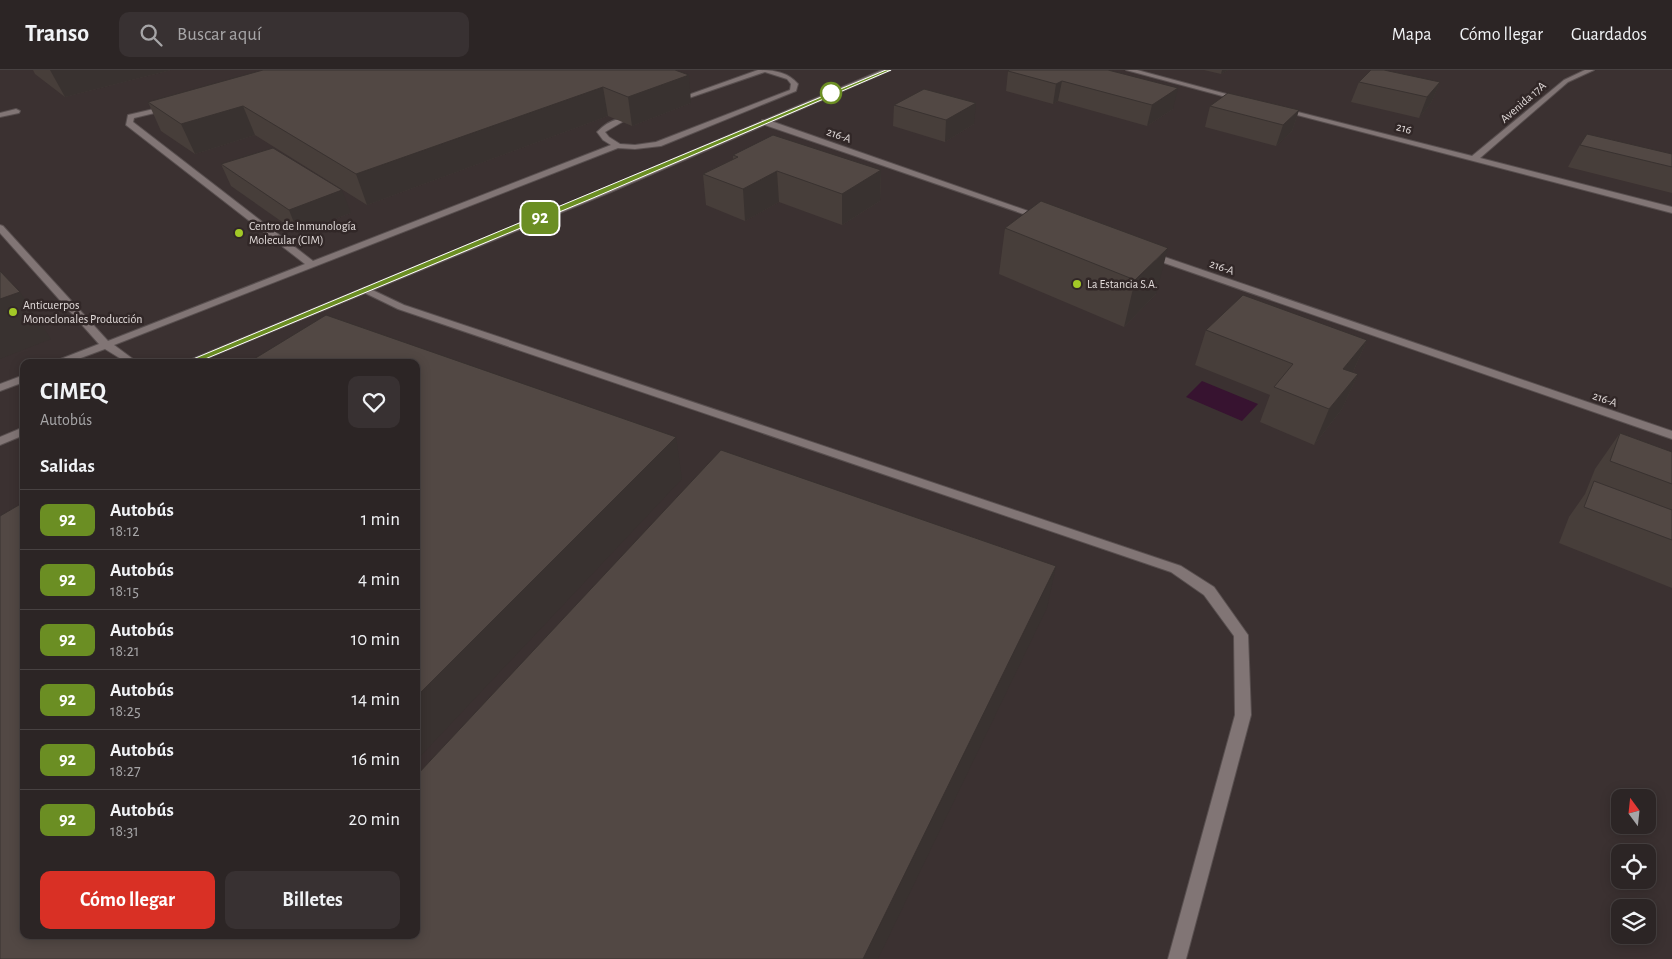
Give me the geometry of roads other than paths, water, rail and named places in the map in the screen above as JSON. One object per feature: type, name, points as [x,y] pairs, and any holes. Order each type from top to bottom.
[{"type":"street","points":[[70,359],[616,146],[636,147],[658,144],[793,91],[795,84],[789,78],[766,70],[681,99]]},
{"type":"street","points":[[197,359],[888,70]]},
{"type":"street","points":[[1129,70],[1254,102]]},
{"type":"street","name":"Avenida 17A","points":[[1474,159],[1566,81],[1592,70]]},
{"type":"street","points":[[178,104],[131,117],[128,123],[312,265]]},
{"type":"street","name":"216","points":[[1273,107],[1672,210]]},
{"type":"street","points":[[0,115],[16,111]]},
{"type":"street","points":[[616,146],[603,137],[601,132],[608,126],[620,121]]},
{"type":"street","name":"216-A","points":[[764,122],[1048,220]]},
{"type":"street","points":[[0,228],[106,345],[127,359]]},
{"type":"street","name":"216-A","points":[[1143,252],[1672,435]]},
{"type":"street","points":[[366,290],[401,307],[1176,569],[1209,591],[1241,635],[1243,715],[1177,959]]},
{"type":"street","points":[[0,388],[20,380]]},
{"type":"street","points":[[0,441],[20,433]]},
{"type":"place","name":"Centro de Inmunología Molecular (CIM)","points":[[239,233]]},
{"type":"place","name":"La Estancia S.A.","points":[[1077,284]]},
{"type":"place","name":"Anticuerpos Monoclonales Producción","points":[[13,312]]}]
